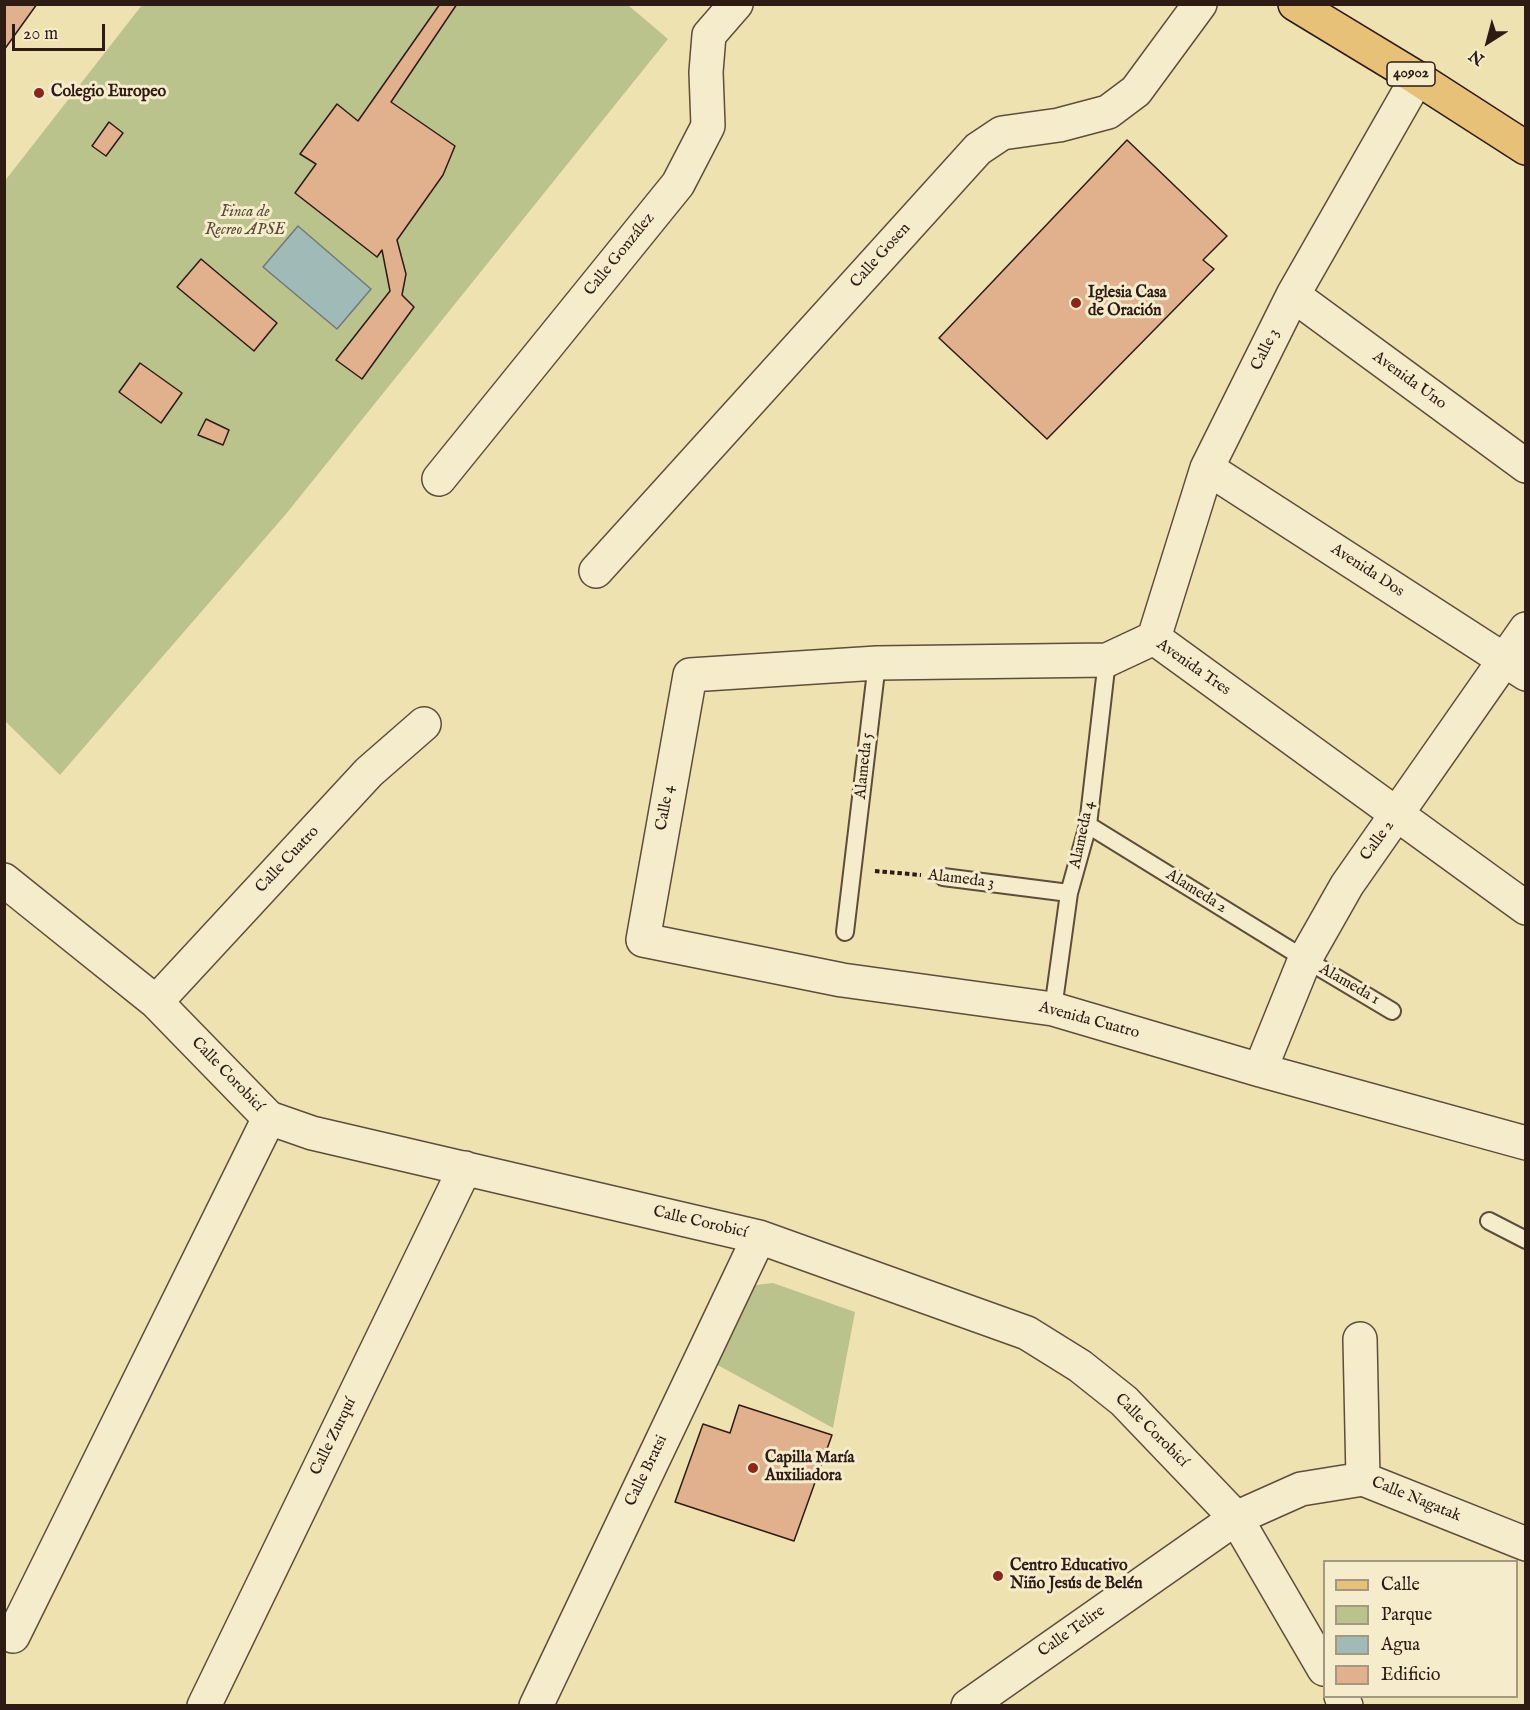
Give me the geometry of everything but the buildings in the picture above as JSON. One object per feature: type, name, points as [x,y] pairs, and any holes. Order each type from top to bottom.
[{"type":"main road","name":"40902","points":[[1295,4],[1526,148]]},
{"type":"street","name":"Calle González","points":[[439,479],[678,184],[708,126],[706,72],[710,34],[736,4]]},
{"type":"street","name":"Calle Gosen","points":[[596,571],[978,149],[1002,133],[1059,125],[1108,112],[1136,92],[1200,4]]},
{"type":"street","name":"Calle 3","points":[[1154,638],[1207,468],[1293,295],[1417,78]]},
{"type":"street","name":"Avenida Uno","points":[[1293,295],[1526,466]]},
{"type":"street","name":"Avenida Dos","points":[[1207,468],[1515,667]]},
{"type":"street","name":"Calle 2","points":[[1260,1070],[1305,959],[1347,885],[1397,815],[1515,667],[1526,629]]},
{"type":"street","name":"Avenida Tres","points":[[690,675],[877,663],[1107,660],[1154,638],[1526,908]]},
{"type":"street","name":"Calle 4","points":[[643,940],[690,675]]},
{"type":"street","name":"Calle Cuatro","points":[[156,1002],[369,772],[424,724]]},
{"type":"street","name":"Calle Corobicí","points":[[4,880],[156,1002],[269,1118],[312,1133],[759,1237],[1027,1333],[1080,1366],[1124,1401],[1236,1518],[1323,1667]]},
{"type":"street","name":"Avenida Cuatro","points":[[643,940],[842,980],[1053,1009],[1260,1070],[1526,1143]]},
{"type":"street","points":[[13,1636],[269,1118]]},
{"type":"street","name":"Calle Zurquí","points":[[204,1706],[465,1168]]},
{"type":"street","name":"Calle Bratsi","points":[[536,1706],[759,1237]]},
{"type":"street","points":[[1360,1339],[1363,1479]]},
{"type":"street","name":"Calle Nagatak","points":[[1236,1518],[1301,1489],[1363,1479],[1526,1544]]},
{"type":"street","name":"Calle Telire","points":[[968,1706],[1236,1518]]},
{"type":"lane","name":"Alameda 4","points":[[1053,1009],[1069,893],[1088,825],[1107,660]]},
{"type":"lane","name":"Alameda 5","points":[[854,870],[877,663]]},
{"type":"lane","name":"Alameda 2","points":[[1088,825],[1305,959]]},
{"type":"lane","points":[[845,932],[854,870]]},
{"type":"lane","name":"Alameda 3","points":[[942,877],[1069,893]]},
{"type":"lane","name":"Alameda 1","points":[[1305,959],[1392,1011]]},
{"type":"lane","points":[[1489,1221],[1526,1240]]},
{"type":"path","name":"Alameda 3","points":[[854,870],[942,877]]},
{"type":"green space","name":"Finca de Recreo APSE","points":[[142,5],[628,5],[668,39],[286,514],[60,775],[5,721],[4,182]]},
{"type":"green space","points":[[773,1283],[855,1312],[833,1428],[712,1362],[745,1296],[756,1285]]},
{"type":"water","points":[[298,226],[371,289],[337,329],[263,267]]},
{"type":"place","name":"Colegio Europeo","points":[[39,93]]},
{"type":"place","name":"Iglesia Casa de Oración","points":[[1076,303]]},
{"type":"place","name":"Capilla María Auxiliadora","points":[[753,1468]]},
{"type":"place","name":"Centro Educativo Niño Jesús de Belén","points":[[998,1576]]}]
